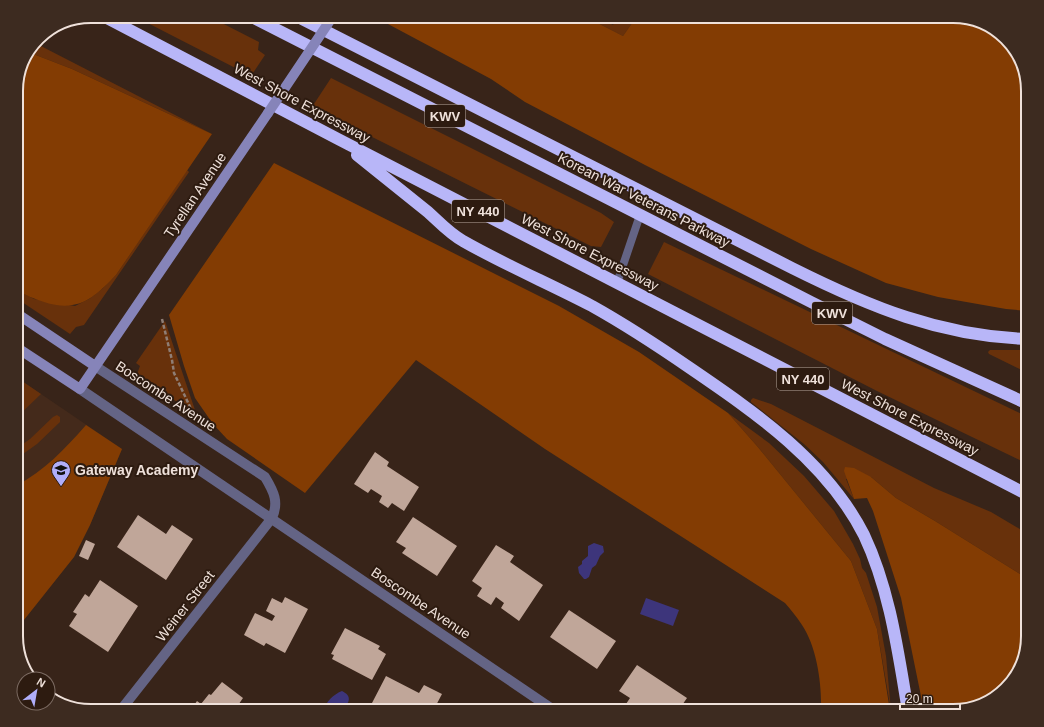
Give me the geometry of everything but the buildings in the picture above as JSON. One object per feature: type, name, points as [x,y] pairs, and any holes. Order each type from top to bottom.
[{"type":"highway","name":"Korean War Veterans Parkway","points":[[264,23],[879,336],[1021,401]]},
{"type":"highway","points":[[310,23],[857,300],[891,313],[927,324],[958,331],[1021,339]]},
{"type":"highway","name":"West Shore Expressway","points":[[118,24],[1021,491]]},
{"type":"highway","points":[[338,139],[461,240],[592,306],[649,340],[747,408],[815,466],[849,510],[863,534],[875,561],[884,588],[891,617],[907,704]]},
{"type":"highway","points":[[989,475],[1021,486]]},
{"type":"street","name":"Tyrellan Avenue","points":[[80,389],[328,23]]},
{"type":"street","name":"Boscombe Avenue","points":[[23,317],[264,477],[272,489],[276,502],[272,518]]},
{"type":"street","name":"Boscombe Avenue","points":[[23,352],[272,518],[546,704]]},
{"type":"street","name":"Weiner Street","points":[[126,704],[272,518]]},
{"type":"lane","points":[[618,283],[640,215]]},
{"type":"path","points":[[162,319],[174,373],[195,417]]},
{"type":"shaded area","points":[[148,23],[222,23],[259,42],[258,50],[265,55],[251,76]]},
{"type":"shaded area","points":[[386,23],[598,23],[623,36],[632,23],[953,23],[983,30],[991,34],[1010,53],[1019,73],[1021,91],[1021,310],[938,297],[886,283],[811,249],[645,165],[525,102],[491,79]]},
{"type":"shaded area","points":[[598,23],[632,23],[623,36]]},
{"type":"shaded area","points":[[598,23],[609,23],[613,25],[614,23],[632,23],[623,36]]},
{"type":"shaded area","points":[[41,46],[212,134],[72,69],[34,54]]},
{"type":"shaded area","points":[[34,54],[72,69],[212,134],[116,275],[93,297],[76,304],[66,306],[44,302],[23,293],[23,87],[25,73]]},
{"type":"shaded area","points":[[331,78],[601,213],[614,222],[601,247],[591,246],[312,107]]},
{"type":"shaded area","points":[[274,163],[559,306],[639,352],[728,413],[757,446],[851,561],[877,629],[889,704],[821,704],[821,690],[815,655],[802,625],[785,603],[545,449],[416,360],[305,493],[227,439],[213,424],[195,398],[169,315]]},
{"type":"shaded area","points":[[187,170],[189,172],[84,325],[76,327],[70,334],[23,303],[23,293],[34,299],[75,306],[89,299],[116,275]]},
{"type":"shaded area","points":[[664,242],[1021,414],[1021,461],[877,391],[648,274]]},
{"type":"shaded area","points":[[165,321],[197,416],[137,374],[140,366],[136,363]]},
{"type":"shaded area","points":[[990,350],[1021,350],[1021,370],[989,354],[988,352]]},
{"type":"shaded area","name":"Gateway Academy","points":[[23,382],[122,449],[90,525],[74,557],[23,621]]},
{"type":"shaded area","points":[[23,382],[41,394],[23,411]]},
{"type":"shaded area","points":[[753,398],[771,404],[934,488],[991,512],[1021,530],[1021,575],[896,498],[871,477],[846,479],[854,499],[823,462],[804,444],[751,402]]},
{"type":"shaded area","points":[[728,413],[769,443],[804,476],[834,511],[853,544],[860,559],[862,568],[866,573],[877,607],[886,656],[890,704],[877,629],[851,561],[757,446]]},
{"type":"shaded area","points":[[57,415],[60,417],[60,422],[37,444],[23,454],[23,444]]},
{"type":"shaded area","name":"Gateway Academy","points":[[86,425],[122,449],[90,525],[74,557],[23,621],[23,482],[54,459]]},
{"type":"shaded area","points":[[845,467],[854,468],[871,477],[896,498],[1021,575],[1021,636],[1019,654],[1010,674],[991,693],[971,702],[953,704],[923,704],[901,598],[873,511],[867,498],[854,499],[844,471]]},
{"type":"shaded area","points":[[594,543],[603,546],[604,552],[600,556],[596,565],[592,568],[589,577],[584,579],[579,573],[578,567],[588,556],[588,546]]},
{"type":"shaded area","points":[[646,598],[679,610],[673,626],[640,614]]},
{"type":"shaded area","points":[[342,691],[346,693],[349,698],[347,704],[326,704],[336,694]]},
{"type":"place","name":"Gateway Academy","points":[[61,487]]}]
